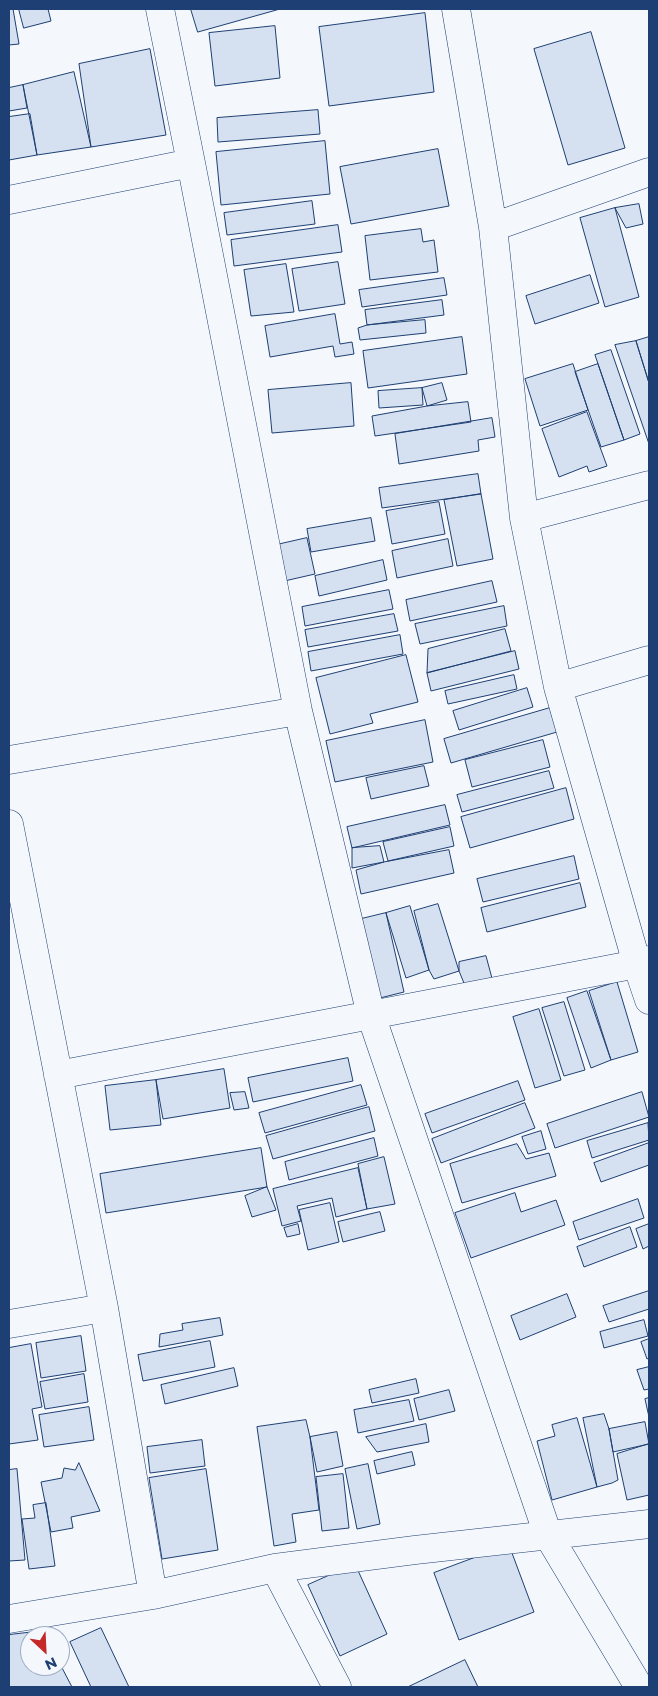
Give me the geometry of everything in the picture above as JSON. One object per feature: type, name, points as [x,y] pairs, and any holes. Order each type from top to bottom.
[{"type":"street","points":[[160,9],[298,711],[371,1015],[548,1535],[639,1687]]},
{"type":"street","points":[[456,9],[493,227],[524,518],[558,687],[643,962],[649,1000]]},
{"type":"street","points":[[9,200],[191,163]]},
{"type":"street","points":[[493,227],[649,172]]},
{"type":"street","points":[[524,518],[649,485]]},
{"type":"street","points":[[558,687],[649,660]]},
{"type":"street","points":[[9,760],[298,711]]},
{"type":"street","points":[[9,824],[104,1308],[153,1595]]},
{"type":"street","points":[[58,1075],[643,962]]},
{"type":"street","points":[[9,1324],[104,1308]]},
{"type":"street","points":[[9,1619],[153,1595],[275,1568],[649,1524]]},
{"type":"street","points":[[275,1568],[337,1687]]},
{"type":"building","points":[[9,9],[13,9],[19,44],[9,45]]},
{"type":"building","points":[[19,9],[48,9],[51,21],[24,28]]},
{"type":"building","points":[[191,9],[280,9],[198,32]]},
{"type":"building","points":[[425,13],[434,92],[329,106],[319,27]]},
{"type":"building","points":[[275,26],[280,78],[215,86],[209,33]]},
{"type":"building","points":[[591,32],[625,148],[568,165],[534,49]]},
{"type":"building","points":[[150,49],[166,135],[91,147],[79,64]]},
{"type":"building","points":[[74,72],[91,147],[37,155],[23,85]]},
{"type":"building","points":[[23,85],[27,108],[9,111],[9,88]]},
{"type":"building","points":[[318,110],[320,134],[218,142],[217,118]]},
{"type":"building","points":[[30,114],[37,155],[9,160],[9,117]]},
{"type":"building","points":[[325,141],[330,194],[221,205],[216,152]]},
{"type":"building","points":[[438,149],[449,206],[351,224],[340,167]]},
{"type":"building","points":[[312,201],[315,224],[227,235],[224,213]]},
{"type":"building","points":[[639,204],[643,224],[626,228],[615,208]]},
{"type":"building","points":[[615,208],[639,297],[605,307],[580,218]]},
{"type":"building","points":[[338,225],[342,252],[234,266],[231,240]]},
{"type":"building","points":[[421,229],[423,242],[434,240],[438,272],[370,280],[365,236]]},
{"type":"building","points":[[338,262],[345,304],[299,311],[292,269]]},
{"type":"building","points":[[286,264],[294,312],[251,316],[244,270]]},
{"type":"building","points":[[590,275],[599,303],[535,324],[526,296]]},
{"type":"building","points":[[444,278],[447,295],[362,307],[359,290]]},
{"type":"building","points":[[442,300],[444,315],[367,325],[365,310]]},
{"type":"building","points":[[335,314],[340,344],[352,342],[354,354],[335,357],[333,346],[270,357],[265,326]]},
{"type":"building","points":[[425,320],[426,333],[360,340],[358,328],[367,325]]},
{"type":"building","points":[[462,337],[467,374],[368,388],[363,351]]},
{"type":"building","points":[[649,337],[649,383],[636,341]]},
{"type":"building","points":[[636,341],[649,383],[649,444],[615,345]]},
{"type":"building","points":[[611,350],[640,434],[624,440],[595,355]]},
{"type":"building","points":[[573,364],[588,410],[540,426],[525,379]]},
{"type":"building","points":[[598,364],[624,440],[601,447],[575,372]]},
{"type":"building","points":[[351,383],[354,426],[272,433],[268,390]]},
{"type":"building","points":[[442,383],[447,400],[427,406],[422,388]]},
{"type":"building","points":[[422,388],[423,405],[379,408],[378,391]]},
{"type":"building","points":[[468,402],[471,422],[375,436],[372,416],[427,406]]},
{"type":"building","points":[[587,412],[607,466],[589,472],[587,466],[559,477],[542,429]]},
{"type":"building","points":[[492,418],[495,437],[478,440],[479,451],[399,464],[395,434]]},
{"type":"building","points":[[478,474],[481,494],[382,508],[379,488]]},
{"type":"building","points":[[481,494],[493,559],[457,566],[444,500]]},
{"type":"building","points":[[439,502],[445,534],[392,544],[386,511]]},
{"type":"building","points":[[371,518],[375,541],[311,552],[307,529]]},
{"type":"building","points":[[307,538],[315,574],[280,582],[272,546]]},
{"type":"building","points":[[448,539],[453,566],[397,578],[392,551]]},
{"type":"building","points":[[383,560],[387,580],[319,596],[315,576]]},
{"type":"building","points":[[492,581],[497,602],[410,621],[406,600]]},
{"type":"building","points":[[389,590],[393,609],[305,626],[302,607]]},
{"type":"building","points":[[504,606],[507,626],[420,644],[415,624]]},
{"type":"building","points":[[394,614],[398,631],[308,647],[305,630]]},
{"type":"building","points":[[505,629],[511,651],[427,673],[428,649]]},
{"type":"building","points":[[400,635],[403,654],[311,671],[308,652]]},
{"type":"building","points":[[515,651],[519,669],[431,691],[427,673]]},
{"type":"building","points":[[406,655],[418,702],[370,714],[373,723],[330,734],[316,678]]},
{"type":"building","points":[[514,675],[517,689],[448,704],[445,691]]},
{"type":"building","points":[[527,688],[533,707],[459,730],[453,711]]},
{"type":"building","points":[[550,708],[557,732],[451,763],[444,739]]},
{"type":"building","points":[[425,720],[433,762],[335,782],[326,741]]},
{"type":"building","points":[[543,740],[550,767],[472,787],[465,760]]},
{"type":"building","points":[[424,766],[429,786],[371,799],[366,778]]},
{"type":"building","points":[[549,771],[554,788],[462,812],[457,795]]},
{"type":"building","points":[[566,788],[574,819],[470,848],[461,817]]},
{"type":"building","points":[[445,805],[450,825],[352,848],[347,827]]},
{"type":"building","points":[[450,827],[454,846],[388,861],[383,842]]},
{"type":"building","points":[[380,846],[384,862],[352,868],[352,848]]},
{"type":"building","points":[[449,850],[454,873],[361,894],[356,870],[384,862]]},
{"type":"building","points":[[574,856],[579,879],[483,902],[477,879]]},
{"type":"building","points":[[580,883],[586,907],[487,932],[481,908]]},
{"type":"building","points":[[438,904],[459,971],[434,979],[429,970],[414,911]]},
{"type":"building","points":[[410,906],[429,970],[406,978],[386,913]]},
{"type":"building","points":[[386,913],[404,992],[372,1000],[353,921]]},
{"type":"building","points":[[486,956],[493,982],[466,988],[459,971],[459,962]]},
{"type":"building","points":[[617,982],[638,1052],[611,1060],[589,991]]},
{"type":"building","points":[[587,991],[611,1060],[591,1068],[567,998]]},
{"type":"building","points":[[564,1002],[585,1070],[564,1076],[542,1008]]},
{"type":"building","points":[[539,1009],[561,1080],[535,1088],[513,1017]]},
{"type":"building","points":[[348,1058],[353,1081],[253,1102],[248,1078]]},
{"type":"building","points":[[224,1069],[230,1108],[163,1119],[156,1080]]},
{"type":"building","points":[[156,1080],[161,1125],[110,1130],[105,1086]]},
{"type":"building","points":[[518,1081],[525,1100],[432,1133],[425,1114]]},
{"type":"building","points":[[361,1085],[367,1105],[265,1133],[259,1113]]},
{"type":"building","points":[[245,1092],[249,1108],[234,1110],[230,1093]]},
{"type":"building","points":[[642,1092],[649,1117],[555,1148],[547,1124]]},
{"type":"building","points":[[525,1103],[535,1128],[441,1163],[432,1139]]},
{"type":"building","points":[[369,1107],[375,1131],[273,1159],[266,1136]]},
{"type":"building","points":[[648,1123],[649,1140],[592,1158],[587,1141]]},
{"type":"building","points":[[541,1131],[546,1149],[528,1154],[522,1137]]},
{"type":"building","points":[[374,1138],[378,1156],[289,1180],[285,1162]]},
{"type":"building","points":[[649,1143],[649,1165],[601,1182],[594,1163]]},
{"type":"building","points":[[517,1144],[526,1159],[549,1153],[556,1176],[462,1203],[450,1164]]},
{"type":"building","points":[[261,1148],[267,1187],[106,1213],[100,1174]]},
{"type":"building","points":[[384,1157],[395,1204],[367,1209],[358,1164]]},
{"type":"building","points":[[358,1168],[367,1209],[336,1217],[332,1198],[297,1206],[301,1221],[282,1226],[273,1189]]},
{"type":"building","points":[[267,1187],[276,1210],[252,1217],[245,1196]]},
{"type":"building","points":[[515,1193],[521,1212],[556,1200],[565,1225],[471,1258],[455,1213]]},
{"type":"building","points":[[638,1199],[644,1218],[579,1240],[573,1222]]},
{"type":"building","points":[[330,1203],[339,1242],[308,1250],[299,1210]]},
{"type":"building","points":[[380,1212],[385,1231],[343,1242],[338,1222]]},
{"type":"building","points":[[298,1224],[300,1234],[287,1237],[284,1228]]},
{"type":"building","points":[[649,1224],[649,1246],[643,1249],[636,1229]]},
{"type":"building","points":[[630,1227],[637,1247],[584,1267],[577,1247]]},
{"type":"building","points":[[649,1291],[649,1309],[609,1322],[603,1306]]},
{"type":"building","points":[[567,1294],[576,1317],[520,1340],[511,1316]]},
{"type":"building","points":[[220,1318],[223,1335],[159,1347],[160,1334],[183,1330],[182,1324]]},
{"type":"building","points":[[644,1320],[648,1336],[604,1348],[600,1332]]},
{"type":"building","points":[[81,1336],[86,1371],[41,1378],[36,1343]]},
{"type":"building","points":[[649,1339],[649,1358],[647,1359],[641,1342]]},
{"type":"building","points":[[210,1341],[215,1367],[143,1381],[138,1355]]},
{"type":"building","points":[[31,1344],[42,1407],[32,1409],[38,1440],[9,1444],[9,1348]]},
{"type":"building","points":[[649,1367],[649,1389],[644,1390],[637,1370]]},
{"type":"building","points":[[234,1368],[238,1386],[165,1404],[161,1385]]},
{"type":"building","points":[[84,1374],[88,1402],[45,1409],[40,1382]]},
{"type":"building","points":[[416,1379],[419,1393],[372,1403],[369,1390]]},
{"type":"building","points":[[449,1390],[455,1411],[419,1420],[414,1399]]},
{"type":"building","points":[[649,1398],[649,1417],[645,1399]]},
{"type":"building","points":[[409,1400],[414,1421],[358,1433],[354,1410]]},
{"type":"building","points":[[89,1407],[94,1440],[44,1447],[39,1415]]},
{"type":"building","points":[[604,1414],[609,1429],[618,1480],[597,1487],[583,1418]]},
{"type":"building","points":[[577,1418],[597,1487],[552,1500],[537,1441],[555,1436],[552,1425]]},
{"type":"building","points":[[306,1420],[310,1437],[319,1510],[292,1514],[296,1542],[274,1546],[257,1427]]},
{"type":"building","points":[[645,1422],[649,1444],[613,1452],[609,1429]]},
{"type":"building","points":[[426,1424],[429,1442],[377,1452],[366,1437]]},
{"type":"building","points":[[337,1432],[343,1466],[317,1472],[310,1437]]},
{"type":"building","points":[[202,1440],[205,1466],[150,1473],[147,1447]]},
{"type":"building","points":[[649,1444],[649,1495],[627,1500],[617,1454]]},
{"type":"building","points":[[412,1452],[415,1465],[377,1474],[374,1461]]},
{"type":"building","points":[[79,1463],[100,1511],[71,1517],[73,1528],[51,1532],[41,1482],[62,1478],[64,1468],[75,1470]]},
{"type":"building","points":[[368,1464],[380,1524],[357,1529],[345,1469]]},
{"type":"building","points":[[17,1469],[25,1560],[9,1561],[9,1470]]},
{"type":"building","points":[[206,1469],[218,1550],[162,1559],[149,1478]]},
{"type":"building","points":[[343,1474],[349,1528],[322,1531],[316,1477]]},
{"type":"building","points":[[46,1503],[55,1566],[29,1569],[22,1519],[35,1518],[33,1505]]},
{"type":"building","points":[[509,1545],[534,1612],[459,1640],[434,1573]]},
{"type":"building","points":[[355,1564],[387,1634],[340,1656],[308,1585]]},
{"type":"building","points":[[101,1628],[129,1687],[91,1687],[70,1642]]},
{"type":"building","points":[[20,1634],[20,1676],[66,1676],[72,1687],[9,1687],[9,1635]]},
{"type":"building","points":[[465,1660],[478,1687],[408,1687]]}]
